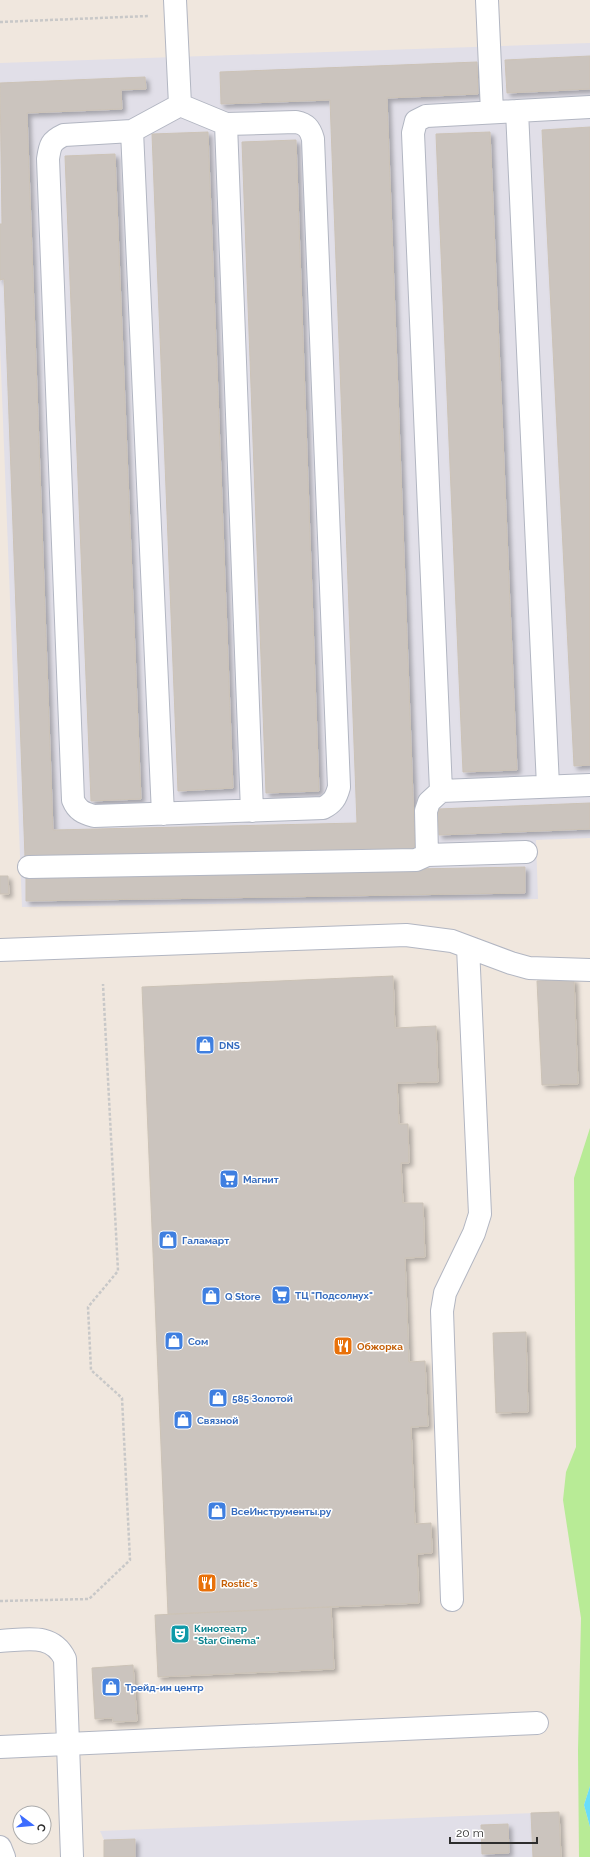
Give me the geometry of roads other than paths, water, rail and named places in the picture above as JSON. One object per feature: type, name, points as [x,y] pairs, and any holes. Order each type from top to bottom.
[{"type":"lane","points":[[175,0],[180,105]]},
{"type":"lane","points":[[487,0],[492,112]]},
{"type":"lane","points":[[180,105],[226,124],[296,122],[304,124],[310,129],[313,139],[339,779],[339,787],[336,798],[330,805],[323,808],[94,816],[84,813],[76,808],[73,800],[48,158],[50,147],[55,139],[64,135],[132,131],[180,105]]},
{"type":"lane","points":[[441,791],[413,133],[416,121],[426,116],[590,107]]},
{"type":"lane","points":[[517,111],[548,786]]},
{"type":"lane","points":[[226,124],[252,811]]},
{"type":"lane","points":[[132,131],[163,814]]},
{"type":"lane","points":[[427,854],[426,811],[429,802],[441,791],[590,785]]},
{"type":"lane","points":[[29,867],[416,860],[427,854],[526,852]]},
{"type":"lane","points":[[0,950],[406,935],[452,941],[511,963],[529,968],[590,970]]},
{"type":"lane","points":[[452,1600],[442,1311],[445,1293],[474,1233],[480,1214],[468,947]]},
{"type":"lane","points":[[0,1641],[39,1640],[50,1642],[60,1649],[65,1659],[72,1857]]},
{"type":"lane","points":[[0,1747],[537,1723]]},
{"type":"lane","points":[[0,1848],[4,1857]]},
{"type":"water","points":[[590,1786],[590,1827],[584,1805]]},
{"type":"place","name":"DNS","points":[[205,1045]]},
{"type":"place","name":"Магнит","points":[[229,1179]]},
{"type":"place","name":"Галамарт","points":[[168,1240]]},
{"type":"place","name":"ТЦ \"Подсолнух\"","points":[[281,1295]]},
{"type":"place","name":"Q Store","points":[[211,1296]]},
{"type":"place","name":"Сом","points":[[174,1341]]},
{"type":"place","name":"Обжорка","points":[[343,1346]]},
{"type":"place","name":"585 Золотой","points":[[218,1398]]},
{"type":"place","name":"Связной","points":[[183,1420]]},
{"type":"place","name":"ВсеИнструменты.ру","points":[[217,1511]]},
{"type":"place","name":"Rostic's","points":[[207,1583]]},
{"type":"place","name":"Кинотеатр \"Star Cinema\"","points":[[180,1634]]},
{"type":"place","name":"Трейд-ин центр","points":[[111,1687]]}]
